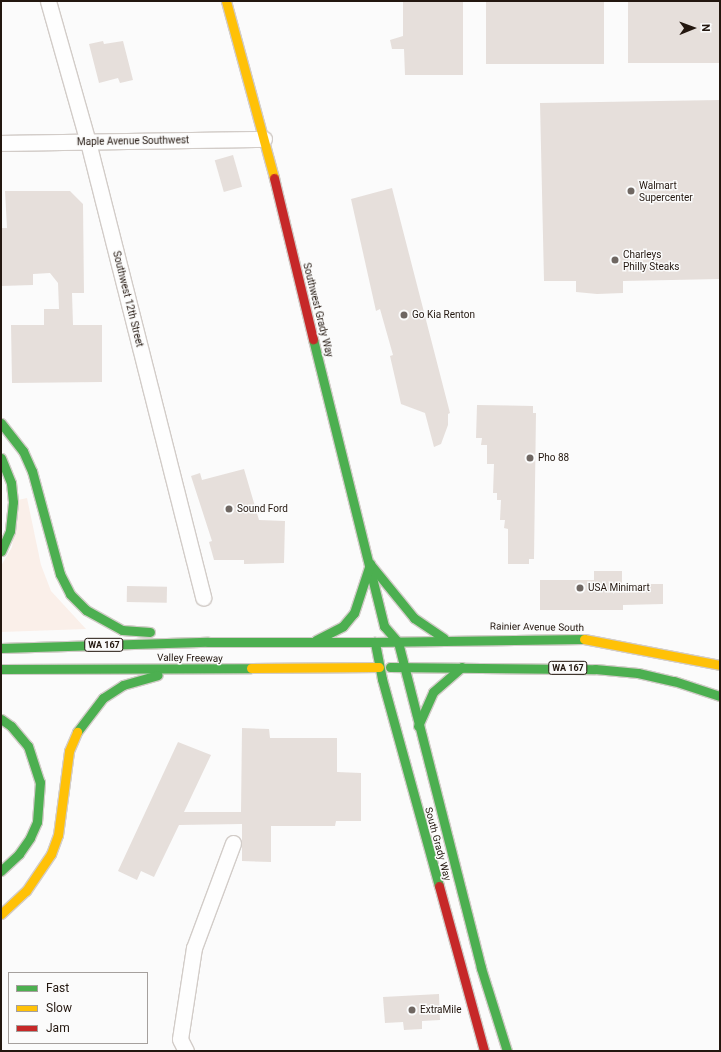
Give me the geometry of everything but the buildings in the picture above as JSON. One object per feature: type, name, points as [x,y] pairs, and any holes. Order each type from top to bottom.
[{"type":"main road","name":"Southwest Grady Way","points":[[226,1],[264,139],[370,564],[384,626],[398,642]]},
{"type":"main road","points":[[1,422],[23,451],[32,471],[60,574],[70,594],[86,610],[122,630],[160,632]]},
{"type":"main road","points":[[1,458],[11,483],[14,502],[10,531],[1,552]]},
{"type":"main road","points":[[370,564],[414,618],[444,638]]},
{"type":"main road","points":[[311,641],[336,630],[354,613],[370,564]]},
{"type":"main road","points":[[375,642],[384,626]]},
{"type":"main road","points":[[174,632],[208,642]]},
{"type":"main road","name":"Rainier Avenue South","points":[[375,642],[398,642],[444,638],[576,637],[720,665]]},
{"type":"main road","name":"Valley Freeway","points":[[1,648],[208,642],[375,642]]},
{"type":"main road","name":"South Grady Way","points":[[375,642],[379,667],[484,1051]]},
{"type":"main road","name":"South Grady Way","points":[[398,642],[403,667],[480,968],[507,1051]]},
{"type":"main road","name":"Valley Freeway","points":[[1,669],[379,667]]},
{"type":"main road","name":"WA 167","points":[[379,667],[595,669],[638,673],[674,681],[720,696]]},
{"type":"main road","points":[[418,726],[433,692],[441,683],[462,667]]},
{"type":"main road","points":[[1,914],[26,891],[51,854],[58,835],[69,751],[78,730],[90,712],[103,698],[123,685],[178,668]]},
{"type":"main road","points":[[1,719],[11,726],[28,746],[34,759],[40,782],[37,822],[30,838],[19,854],[1,871]]},
{"type":"street","name":"Southwest 12th Street","points":[[48,1],[88,142],[204,598]]},
{"type":"street","name":"Maple Avenue Southwest","points":[[1,144],[264,139]]},
{"type":"street","points":[[186,1051],[180,1039],[194,948],[233,842]]},
{"type":"shaded area","points":[[27,498],[41,565],[51,591],[86,629],[1,632],[1,566],[12,547],[18,500]]},
{"type":"traffic: fast","points":[[313,339],[384,626],[398,642]]},
{"type":"traffic: fast","points":[[1,423],[23,451],[32,471],[60,574],[70,594],[86,610],[122,630],[150,632]]},
{"type":"traffic: fast","points":[[1,458],[11,483],[13,502],[10,531],[1,551]]},
{"type":"traffic: fast","points":[[370,564],[414,618],[444,638]]},
{"type":"traffic: fast","points":[[316,640],[343,626],[354,613],[370,564]]},
{"type":"traffic: fast","points":[[439,886],[382,679],[375,642],[584,639]]},
{"type":"traffic: fast","points":[[1,648],[208,642],[375,642]]},
{"type":"traffic: fast","points":[[398,642],[481,968],[507,1051]]},
{"type":"traffic: fast","points":[[390,667],[595,669],[638,673],[674,681],[720,696]]},
{"type":"traffic: fast","points":[[418,726],[433,692],[462,667]]},
{"type":"traffic: fast","points":[[1,669],[251,668]]},
{"type":"traffic: fast","points":[[77,732],[103,698],[123,685],[158,675]]},
{"type":"traffic: fast","points":[[1,719],[11,726],[28,746],[40,782],[37,822],[30,838],[19,854],[1,871]]},
{"type":"traffic: slow","points":[[226,1],[274,178]]},
{"type":"traffic: slow","points":[[584,639],[720,665]]},
{"type":"traffic: slow","points":[[251,668],[379,667]]},
{"type":"traffic: slow","points":[[1,914],[26,891],[51,854],[58,835],[69,751],[77,732]]},
{"type":"traffic: jam","points":[[274,178],[313,339]]},
{"type":"traffic: jam","points":[[439,886],[484,1051]]},
{"type":"place","name":"Walmart Supercenter","points":[[631,191]]},
{"type":"place","name":"Charleys Philly Steaks","points":[[615,260]]},
{"type":"place","name":"Go Kia Renton","points":[[404,315]]},
{"type":"place","name":"Pho 88","points":[[530,458]]},
{"type":"place","name":"Sound Ford","points":[[229,509]]},
{"type":"place","name":"USA Minimart","points":[[580,588]]},
{"type":"place","name":"ExtraMile","points":[[412,1010]]}]
